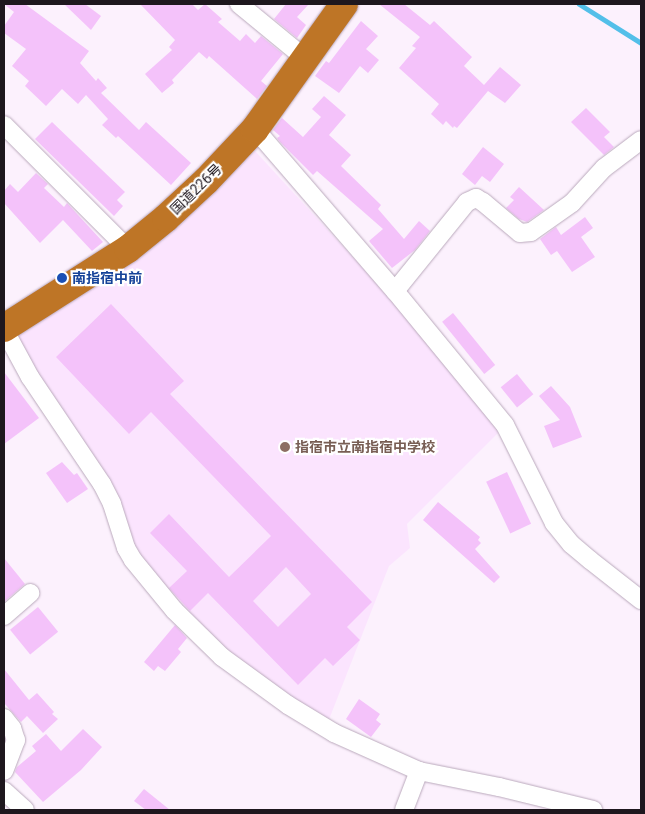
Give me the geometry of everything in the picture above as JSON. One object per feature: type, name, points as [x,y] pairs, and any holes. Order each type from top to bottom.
[{"type":"highway","name":"国道226号","points":[[4,329],[128,249],[166,218],[206,181],[255,129],[344,4]]},
{"type":"street","points":[[240,4],[306,59]]},
{"type":"street","points":[[4,125],[128,249]]},
{"type":"street","points":[[255,129],[395,291],[506,426],[554,524],[571,544],[641,600]]},
{"type":"street","points":[[395,291],[467,202],[476,198],[520,233],[531,232],[572,203],[604,168],[641,140]]},
{"type":"street","points":[[4,329],[30,377],[102,484],[112,504],[129,554],[174,610],[222,657],[288,705],[334,733],[419,771],[499,787],[592,810]]},
{"type":"street","points":[[4,616],[30,593]]},
{"type":"street","points":[[4,718],[12,728],[16,740],[4,771]]},
{"type":"street","points":[[404,810],[419,771]]},
{"type":"street","points":[[4,791],[25,810]]},
{"type":"shaded area","name":"指宿市立南指宿中学校","points":[[255,151],[397,305],[499,432],[407,524],[410,548],[389,566],[328,722],[239,662],[195,623],[132,547],[29,363],[17,337],[179,222]]},
{"type":"building","points":[[4,4],[25,4],[89,51],[80,63],[96,81],[98,78],[107,88],[101,93],[139,130],[146,122],[191,163],[171,185],[118,136],[116,138],[102,125],[108,119],[86,95],[78,104],[62,89],[46,106],[25,86],[29,81],[12,66],[26,49],[4,33],[4,26],[14,12]]},
{"type":"building","points":[[64,4],[85,4],[101,16],[91,30]]},
{"type":"building","points":[[140,4],[192,4],[198,10],[205,4],[222,19],[218,22],[240,41],[246,34],[255,43],[261,36],[283,54],[261,81],[267,86],[257,99],[209,56],[207,59],[199,52],[172,80],[174,83],[162,93],[145,74],[172,50],[169,47],[175,40]]},
{"type":"building","points":[[286,4],[309,4],[297,17],[306,25],[297,38],[274,19]]},
{"type":"building","points":[[379,4],[404,4],[430,25],[434,21],[472,57],[464,66],[484,85],[500,67],[521,85],[505,103],[488,91],[457,128],[454,126],[453,128],[446,121],[443,125],[431,114],[439,104],[399,68],[416,48],[412,46],[420,37]]},
{"type":"building","points":[[361,21],[378,36],[366,49],[379,60],[368,73],[360,66],[339,93],[315,76],[326,61],[329,63]]},
{"type":"building","points":[[324,96],[346,115],[329,135],[351,155],[341,166],[381,205],[378,209],[404,239],[419,221],[430,231],[415,250],[392,268],[369,241],[383,229],[317,171],[313,175],[280,142],[277,138],[280,136],[273,130],[282,118],[303,137],[321,117],[312,109]]},
{"type":"building","points":[[586,108],[610,132],[604,137],[614,147],[604,155],[571,122]]},
{"type":"building","points":[[52,122],[125,192],[117,200],[123,206],[114,216],[35,139]]},
{"type":"building","points":[[483,147],[504,164],[490,182],[482,176],[475,185],[462,174]]},
{"type":"building","points":[[36,173],[48,184],[44,188],[64,207],[67,203],[103,242],[92,251],[63,220],[40,243],[4,203],[4,191],[10,184],[18,192]]},
{"type":"building","points":[[519,187],[544,210],[527,222],[519,219],[506,208],[514,200],[510,197]]},
{"type":"building","points":[[585,217],[593,228],[581,237],[595,257],[572,272],[557,251],[551,255],[540,239],[556,227],[561,235]]},
{"type":"building","points":[[111,304],[184,381],[170,394],[372,602],[347,627],[360,640],[333,666],[325,658],[298,685],[208,593],[190,611],[169,588],[187,571],[150,533],[169,514],[229,577],[271,536],[151,412],[129,434],[56,357]],"holes":[[[286,567],[311,594],[278,627],[253,601]]]},
{"type":"building","points":[[453,313],[495,365],[484,374],[442,322]]},
{"type":"building","points":[[4,372],[39,418],[4,444]]},
{"type":"building","points":[[517,374],[533,394],[517,407],[501,387]]},
{"type":"building","points":[[551,386],[570,407],[582,437],[553,448],[544,426],[560,420],[539,396]]},
{"type":"building","points":[[62,462],[74,475],[77,473],[88,489],[67,503],[46,473]]},
{"type":"building","points":[[507,472],[531,524],[510,533],[486,482]]},
{"type":"building","points":[[438,502],[480,537],[478,540],[481,543],[475,549],[500,577],[494,583],[423,520]]},
{"type":"building","points":[[4,558],[25,584],[4,602]]},
{"type":"building","points":[[38,607],[58,632],[30,655],[10,630]]},
{"type":"building","points":[[175,625],[187,638],[178,649],[181,652],[165,671],[158,666],[154,671],[144,662]]},
{"type":"building","points":[[4,669],[29,700],[37,693],[54,712],[52,714],[58,719],[43,733],[27,716],[21,722],[4,703]]},
{"type":"building","points":[[359,699],[380,714],[376,720],[381,724],[371,737],[346,719]]},
{"type":"building","points":[[83,729],[102,747],[81,770],[43,802],[15,772],[17,767],[36,751],[32,746],[46,734],[61,751]]},
{"type":"building","points":[[144,789],[170,810],[146,810],[134,801]]},
{"type":"waterway","points":[[579,4],[641,43]]},
{"type":"place","name":"南指宿中前","points":[[62,278]]},
{"type":"place","name":"指宿市立南指宿中学校","points":[[285,447]]}]
